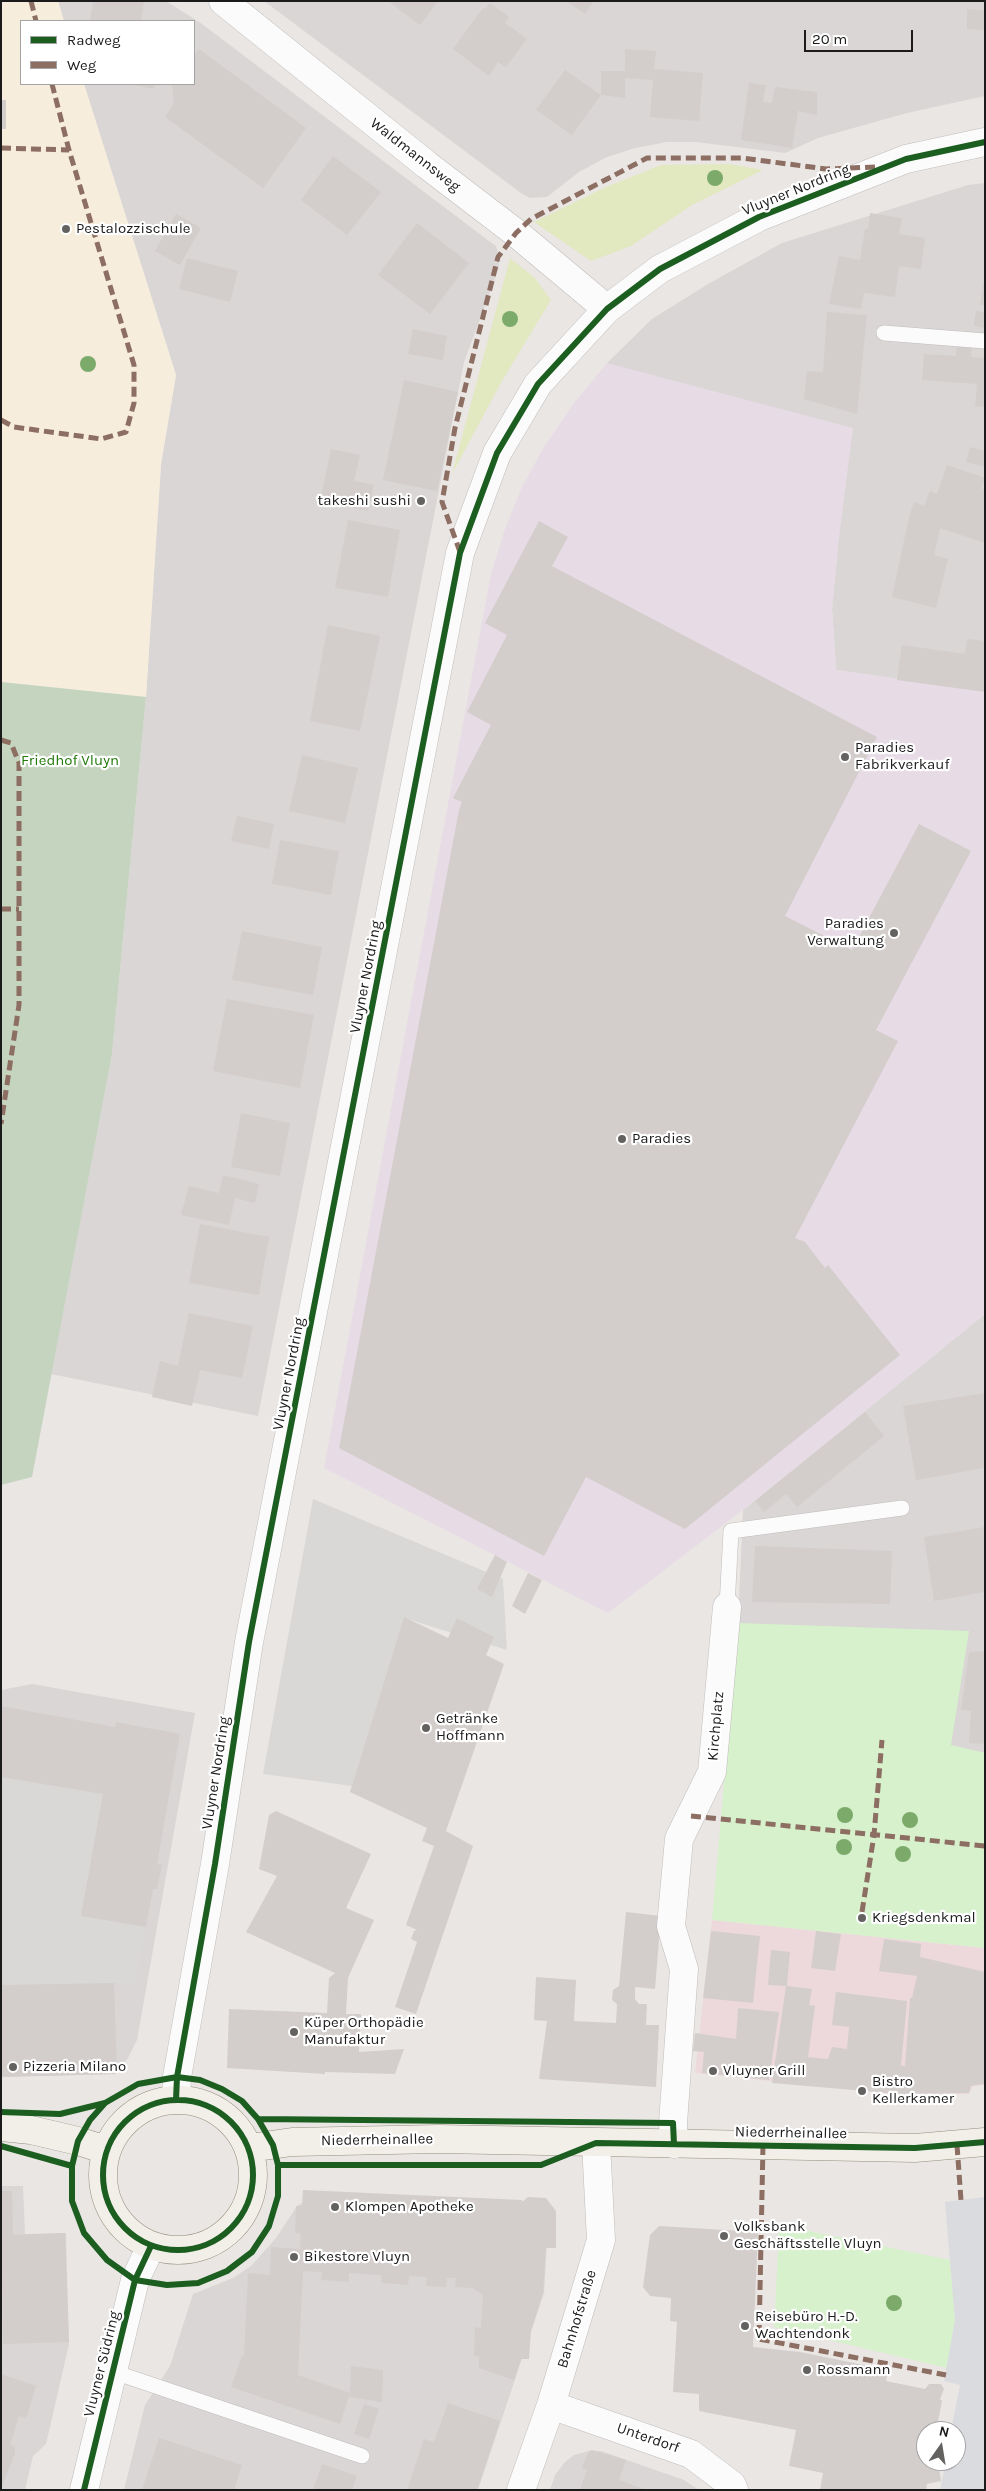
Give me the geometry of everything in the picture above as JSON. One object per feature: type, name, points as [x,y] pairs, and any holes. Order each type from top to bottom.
[{"type":"main road","points":[[176,2100],[199,2103],[220,2112],[237,2128],[250,2148],[253,2172],[250,2196],[240,2219],[222,2236],[200,2247],[176,2251],[151,2246],[131,2235],[112,2210],[105,2196],[102,2173],[106,2150],[117,2130],[133,2114],[154,2103],[176,2100]]},
{"type":"main road","points":[[1,2127],[31,2130],[106,2150]]},
{"type":"main road","name":"Niederrheinallee","points":[[250,2148],[292,2142],[439,2139],[915,2148],[985,2142]]},
{"type":"street","name":"Waldmannsweg","points":[[224,1],[427,165],[516,233],[607,310]]},
{"type":"street","name":"Vluyner Nordring","points":[[176,2100],[177,2077],[215,1864],[249,1642],[460,553],[497,453],[534,392],[607,310],[660,269],[759,217],[906,159],[985,142]]},
{"type":"street","name":"Kirchplatz","points":[[674,2144],[673,2123],[684,1969],[671,1926],[679,1840],[712,1772],[727,1606]]},
{"type":"street","name":"Bahnhofstraße","points":[[521,2490],[551,2405],[601,2240],[596,2143]]},
{"type":"street","name":"Vluyner Südring","points":[[84,2490],[135,2280],[151,2246]]},
{"type":"street","name":"Unterdorf","points":[[551,2405],[691,2454],[734,2490]]},
{"type":"lane","points":[[884,333],[985,341]]},
{"type":"lane","name":"Kirchplatz","points":[[727,1606],[731,1531],[902,1508]]},
{"type":"lane","points":[[114,2372],[362,2456]]},
{"type":"shaded area","name":"Pestalozzischule","points":[[1,1],[58,1],[64,20],[20,20],[20,85],[84,85],[176,375],[161,464],[146,697],[1,682]]},
{"type":"shaded area","points":[[58,1],[166,1],[202,24],[496,246],[499,257],[499,268],[464,362],[258,1416],[51,1374],[112,1054],[146,697],[161,464],[176,375],[84,85],[195,85],[195,20],[64,20]]},
{"type":"shaded area","points":[[264,1],[985,1],[985,96],[907,113],[818,138],[785,153],[696,142],[667,142],[635,148],[607,157],[579,172],[547,197],[530,198]]},
{"type":"shaded area","points":[[985,183],[985,691],[836,670],[832,609],[838,546],[607,363],[652,319],[708,284],[782,243],[968,185]]},
{"type":"shaded area","name":"Paradies","points":[[607,363],[853,428],[832,609],[836,670],[985,691],[985,1314],[743,1510],[608,1613],[324,1468],[491,574],[505,529],[522,487],[544,447],[574,403]]},
{"type":"shaded area","points":[[985,1314],[985,1753],[951,1746],[738,1623],[743,1510]]},
{"type":"shaded area","points":[[313,1499],[503,1579],[507,1650],[404,1618],[352,1786],[263,1774]]},
{"type":"shaded area","points":[[32,1684],[195,1713],[137,2040],[128,2058],[114,2074],[1,2077],[1,1690]]},
{"type":"shaded area","points":[[1,1777],[103,1794],[81,1915],[146,1927],[135,1983],[1,1985]]},
{"type":"shaded area","points":[[712,1920],[985,1948],[985,2085],[973,2086],[969,2094],[901,2095],[695,2073]]},
{"type":"shaded area","points":[[1,2186],[23,2186],[25,2234],[66,2233],[69,2344],[46,2444],[33,2456],[25,2490],[1,2490]]},
{"type":"shaded area","points":[[314,2195],[549,2207],[544,2293],[478,2490],[124,2490],[145,2405],[170,2366],[193,2294],[233,2278],[251,2266],[276,2238],[297,2206]]},
{"type":"shaded area","points":[[985,2197],[985,2490],[940,2490],[944,2471],[966,2471],[966,2421],[953,2421],[960,2385],[944,2381],[955,2320],[945,2202]]},
{"type":"shaded area","points":[[589,2451],[601,2451],[684,2480],[699,2490],[550,2490],[555,2475],[565,2462],[574,2455]]},
{"type":"green space","points":[[729,164],[763,170],[692,205],[631,246],[591,261],[534,222],[606,187],[661,165]]},
{"type":"green space","points":[[510,258],[534,277],[551,300],[502,381],[452,474]]},
{"type":"green space","name":"Friedhof Vluyn","points":[[1,682],[146,697],[112,1054],[32,1477],[1,1485]]},
{"type":"green space","points":[[738,1623],[969,1631],[951,1745],[985,1753],[985,1948],[712,1920]]},
{"type":"green space","points":[[784,2226],[950,2260],[955,2320],[947,2368],[774,2327],[779,2231]]},
{"type":"building","points":[[93,1],[144,2],[141,20],[90,20]]},
{"type":"building","points":[[388,1],[438,1],[420,25]]},
{"type":"building","points":[[566,1],[594,1],[585,14]]},
{"type":"building","points":[[490,3],[509,17],[505,23],[527,39],[506,67],[498,62],[489,76],[453,49],[483,8],[485,9]]},
{"type":"building","points":[[967,9],[985,10],[985,30],[967,29]]},
{"type":"building","points":[[199,49],[306,128],[263,188],[165,117],[174,103],[172,85],[195,85],[195,54]]},
{"type":"building","points":[[625,49],[656,51],[654,69],[703,73],[699,121],[650,117],[653,80],[625,78],[625,98],[601,95],[601,71],[625,71]]},
{"type":"building","points":[[565,70],[601,95],[572,135],[536,110]]},
{"type":"building","points":[[749,83],[766,85],[763,102],[772,103],[775,87],[817,92],[817,115],[798,111],[792,148],[741,140]]},
{"type":"building","points":[[135,85],[155,85],[153,89]]},
{"type":"building","points":[[1,100],[6,100],[6,129],[1,129]]},
{"type":"building","points":[[333,156],[381,192],[347,235],[301,200]]},
{"type":"building","points":[[870,213],[902,218],[899,234],[925,238],[921,269],[899,266],[895,297],[864,293],[861,309],[829,304],[839,256],[860,260],[865,229],[868,229]]},
{"type":"building","points":[[176,214],[201,228],[180,265],[155,251]]},
{"type":"building","points":[[417,223],[469,263],[430,314],[378,275]]},
{"type":"building","points":[[187,258],[238,271],[230,302],[179,289]]},
{"type":"building","points":[[984,280],[985,305],[980,305]]},
{"type":"building","points":[[976,311],[985,312],[985,328],[974,326]]},
{"type":"building","points":[[827,312],[867,315],[857,414],[804,399],[807,371],[823,372]]},
{"type":"building","points":[[413,329],[447,336],[443,360],[408,354]]},
{"type":"building","points":[[957,344],[972,345],[971,357],[985,358],[985,407],[975,406],[977,384],[922,380],[924,354],[956,356]]},
{"type":"building","points":[[404,380],[458,392],[437,491],[383,480]]},
{"type":"building","points":[[970,447],[985,451],[985,467],[966,462]]},
{"type":"building","points":[[331,449],[360,455],[354,481],[374,485],[368,511],[320,501]]},
{"type":"building","points":[[947,465],[985,478],[981,488],[985,490],[985,543],[940,528],[934,555],[948,559],[936,608],[892,597],[914,502],[924,506],[930,491],[937,494]]},
{"type":"building","points":[[348,520],[400,530],[388,597],[335,588]]},
{"type":"building","name":"Paradies","points":[[539,521],[568,537],[552,566],[877,737],[785,916],[852,950],[919,824],[971,851],[876,1030],[898,1041],[795,1238],[805,1242],[825,1268],[828,1265],[900,1355],[685,1529],[586,1477],[544,1556],[339,1448],[462,802],[453,798],[491,725],[467,712],[507,635],[485,623]]},
{"type":"building","points":[[328,625],[380,636],[360,731],[310,721]]},
{"type":"building","points":[[967,639],[985,641],[985,692],[897,680],[902,645],[965,654]]},
{"type":"building","points":[[302,755],[358,768],[345,823],[289,811]]},
{"type":"building","points":[[237,816],[274,824],[269,849],[231,841]]},
{"type":"building","points":[[280,840],[339,851],[331,895],[272,884]]},
{"type":"building","points":[[242,931],[322,947],[313,995],[232,980]]},
{"type":"building","points":[[227,999],[314,1015],[300,1088],[213,1071]]},
{"type":"building","points":[[241,1113],[290,1123],[280,1176],[231,1167]]},
{"type":"building","points":[[223,1175],[259,1184],[255,1203],[235,1198],[229,1225],[181,1215],[189,1186],[219,1193]]},
{"type":"building","points":[[200,1224],[269,1237],[259,1295],[189,1283]]},
{"type":"building","points":[[189,1313],[253,1326],[242,1378],[200,1370],[192,1406],[152,1397],[160,1361],[178,1366]]},
{"type":"building","points":[[985,1393],[985,1468],[916,1480],[903,1406]]},
{"type":"building","points":[[865,1412],[884,1436],[797,1507],[786,1494],[764,1512],[755,1501]]},
{"type":"building","points":[[985,1527],[985,1592],[934,1601],[924,1537]]},
{"type":"building","points":[[755,1546],[892,1551],[890,1604],[752,1602]]},
{"type":"building","points":[[495,1555],[507,1562],[492,1597],[477,1589]]},
{"type":"building","points":[[528,1573],[542,1580],[525,1614],[512,1606]]},
{"type":"building","name":"Getränke Hoffmann","points":[[404,1617],[448,1638],[457,1618],[494,1637],[486,1655],[504,1664],[446,1831],[473,1846],[416,2014],[395,2007],[417,1942],[411,1939],[414,1931],[417,1930],[406,1925],[434,1846],[422,1841],[427,1828],[350,1792]]},
{"type":"building","points":[[985,1651],[985,1744],[969,1743],[971,1711],[961,1710],[969,1652]]},
{"type":"building","points":[[1,1706],[115,1727],[116,1722],[180,1734],[157,1864],[162,1865],[157,1889],[153,1889],[146,1927],[81,1916],[103,1794],[1,1777]]},
{"type":"building","points":[[276,1811],[371,1854],[346,1908],[374,1920],[348,1978],[346,2014],[361,2014],[359,2052],[404,2049],[395,2074],[325,2072],[325,2074],[227,2068],[229,2009],[327,2013],[329,1978],[335,1973],[246,1932],[277,1876],[259,1869],[269,1815]]},
{"type":"building","points":[[626,1912],[661,1916],[655,1989],[635,1987],[635,1999],[639,2004],[647,2004],[646,2025],[659,2025],[656,2087],[539,2079],[547,2021],[534,2020],[536,1977],[576,1980],[574,2021],[616,2023],[617,2004],[612,2000],[613,1990],[619,1986]]},
{"type":"building","points":[[711,1931],[760,1936],[753,2003],[703,1998]]},
{"type":"building","points":[[816,1931],[841,1934],[835,1971],[811,1968]]},
{"type":"building","points":[[884,1939],[921,1944],[920,1957],[985,1972],[985,2084],[971,2086],[969,2093],[900,2094],[772,2083],[786,1986],[768,1985],[771,1950],[790,1952],[787,1986],[812,1989],[809,2005],[815,2006],[808,2057],[828,2059],[832,2047],[847,2049],[849,2027],[832,2025],[836,1992],[907,2001],[901,2066],[905,2066],[910,1998],[912,1998],[917,1976],[879,1971]]},
{"type":"building","points":[[114,1983],[117,2074],[1,2077],[1,1985]]},
{"type":"building","points":[[738,2008],[779,2012],[769,2080],[702,2073],[704,2052],[693,2051],[695,2033],[736,2039]]},
{"type":"building","points":[[303,2190],[522,2200],[522,2202],[528,2197],[546,2198],[556,2211],[556,2248],[546,2248],[543,2293],[531,2331],[529,2359],[521,2359],[514,2380],[479,2368],[479,2356],[474,2356],[475,2327],[481,2328],[483,2295],[473,2288],[455,2287],[456,2278],[447,2278],[446,2287],[426,2286],[427,2277],[409,2276],[408,2285],[381,2283],[382,2275],[349,2273],[349,2282],[321,2280],[322,2272],[303,2271],[298,2375],[350,2393],[340,2424],[231,2387],[242,2356],[244,2356],[248,2273],[270,2275],[271,2247],[300,2249],[301,2234],[295,2233],[296,2206],[302,2206]]},
{"type":"building","points":[[1,2191],[12,2191],[13,2235],[65,2233],[69,2342],[3,2344]]},
{"type":"building","points":[[659,2226],[758,2232],[753,2347],[800,2352],[888,2370],[886,2381],[925,2389],[929,2384],[941,2384],[944,2389],[940,2399],[942,2401],[938,2421],[916,2421],[916,2471],[940,2471],[941,2481],[927,2484],[926,2490],[820,2490],[823,2473],[789,2466],[796,2430],[699,2411],[699,2394],[673,2392],[677,2322],[670,2321],[671,2298],[650,2296],[643,2287],[650,2235]]},
{"type":"building","points":[[351,2366],[383,2370],[382,2402],[350,2397]]},
{"type":"building","points":[[1,2374],[36,2386],[27,2416],[25,2418],[19,2416],[10,2445],[15,2447],[15,2453],[2,2487]]},
{"type":"building","points":[[448,2403],[500,2421],[477,2490],[407,2490],[424,2439],[434,2442]]},
{"type":"building","points":[[364,2404],[379,2409],[369,2439],[354,2434]]},
{"type":"building","points":[[159,2438],[242,2465],[234,2490],[142,2490]]},
{"type":"building","points":[[592,2450],[626,2460],[619,2480],[646,2490],[580,2490],[587,2470],[582,2468],[589,2451]]},
{"type":"building","points":[[322,2464],[357,2476],[352,2490],[313,2490]]},
{"type":"marked path","points":[[31,1],[36,20]]},
{"type":"marked path","points":[[1,420],[14,427],[101,439],[126,432],[134,403],[134,365],[69,150],[52,85]]},
{"type":"marked path","points":[[1,148],[69,150]]},
{"type":"marked path","points":[[460,552],[442,502],[455,428],[498,257],[516,233],[531,219],[647,158],[742,158],[826,169],[875,167]]},
{"type":"marked path","points":[[1,740],[11,743],[19,763],[19,1005],[1,1124]]},
{"type":"marked path","points":[[1,909],[19,909]]},
{"type":"marked path","points":[[862,1912],[874,1835],[882,1740]]},
{"type":"marked path","points":[[691,1816],[985,1846]]},
{"type":"marked path","points":[[763,2145],[759,2339],[946,2375]]},
{"type":"marked path","points":[[957,2145],[961,2200]]},
{"type":"cycle path","points":[[176,2100],[177,2077],[215,1864],[249,1642],[460,553],[497,453],[538,384],[607,309],[660,269],[759,217],[906,159],[985,142]]},
{"type":"cycle path","points":[[1,2112],[60,2114],[105,2103],[138,2084],[177,2077],[200,2080],[222,2089],[242,2101],[258,2119],[273,2145],[278,2165],[278,2196],[269,2226],[252,2252],[227,2271],[198,2283],[167,2285],[135,2280],[107,2260],[84,2233],[72,2201],[72,2166],[78,2141],[90,2120],[105,2103]]},
{"type":"cycle path","points":[[178,2100],[193,2101],[207,2106],[231,2122],[247,2146],[252,2160],[253,2175],[252,2190],[247,2204],[231,2228],[207,2244],[193,2249],[178,2250],[163,2249],[149,2244],[125,2228],[109,2204],[104,2190],[103,2175],[104,2160],[109,2146],[125,2122],[149,2106],[163,2101],[178,2100]]},
{"type":"cycle path","points":[[258,2119],[673,2123],[674,2144]]},
{"type":"cycle path","points":[[278,2165],[541,2165],[596,2143],[915,2148],[985,2142]]},
{"type":"cycle path","points":[[1,2146],[72,2166]]},
{"type":"cycle path","points":[[84,2490],[135,2280],[151,2246]]},
{"type":"place","name":"Pestalozzischule","points":[[66,229]]},
{"type":"place","name":"takeshi sushi","points":[[421,501]]},
{"type":"place","name":"Paradies Fabrikverkauf","points":[[845,757]]},
{"type":"place","name":"Paradies Verwaltung","points":[[894,933]]},
{"type":"place","name":"Paradies","points":[[622,1139]]},
{"type":"place","name":"Getränke Hoffmann","points":[[426,1728]]},
{"type":"place","name":"Kriegsdenkmal","points":[[862,1918]]},
{"type":"place","name":"Küper Orthopädie Manufaktur","points":[[294,2032]]},
{"type":"place","name":"Pizzeria Milano","points":[[13,2067]]},
{"type":"place","name":"Vluyner Grill","points":[[713,2071]]},
{"type":"place","name":"Bistro Kellerkamer","points":[[862,2091]]},
{"type":"place","name":"Klompen Apotheke","points":[[335,2207]]},
{"type":"place","name":"Volksbank Geschäftsstelle Vluyn","points":[[724,2236]]},
{"type":"place","name":"Bikestore Vluyn","points":[[294,2257]]},
{"type":"place","name":"Reisebüro H.-D. Wachtendonk","points":[[745,2326]]},
{"type":"place","name":"Rossmann","points":[[807,2370]]}]
